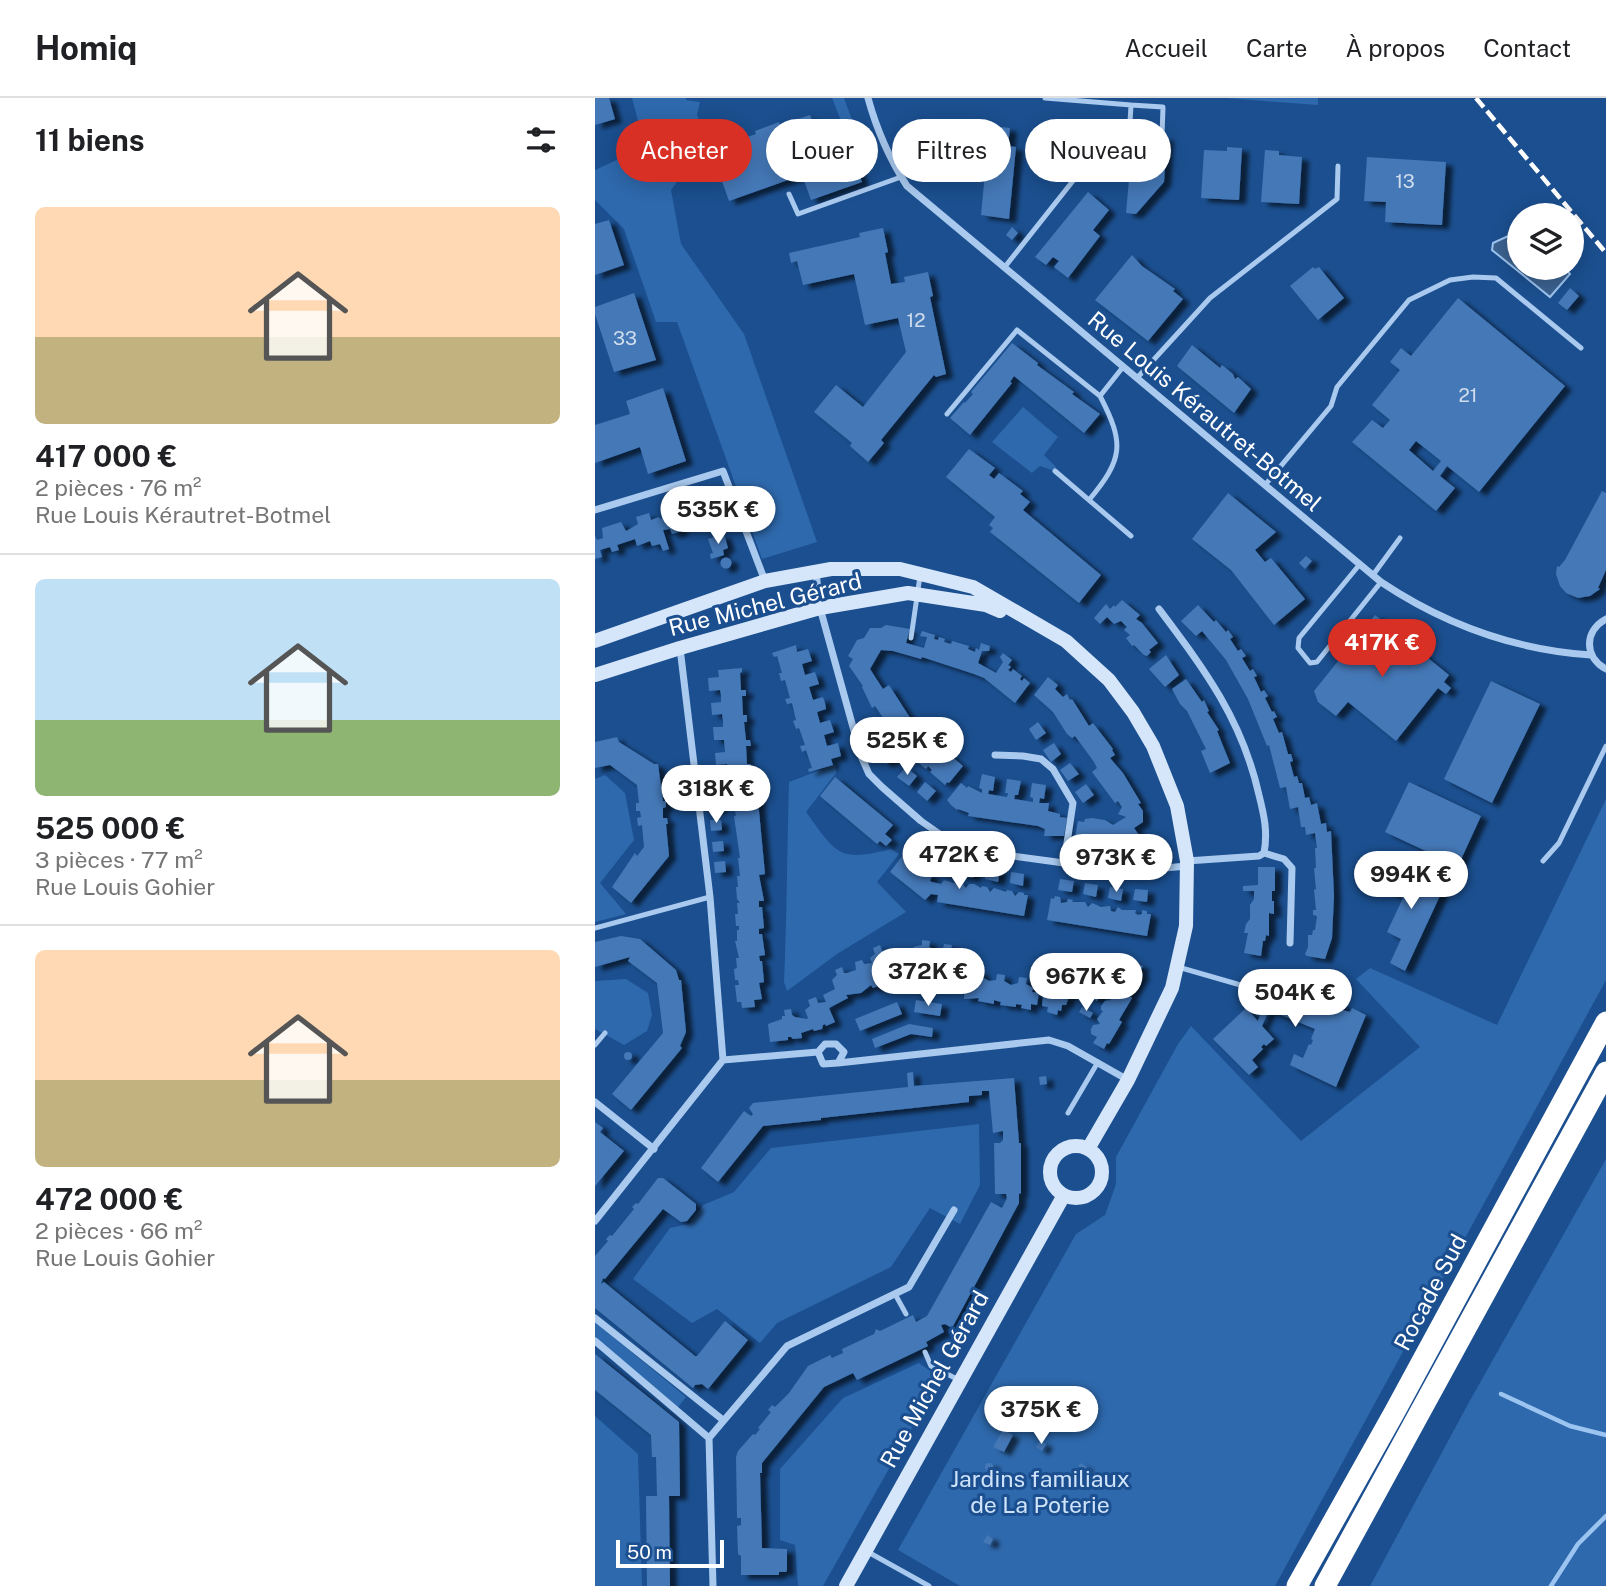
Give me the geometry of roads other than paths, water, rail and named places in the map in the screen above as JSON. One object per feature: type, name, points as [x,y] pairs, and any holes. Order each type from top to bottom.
[{"type":"highway","name":"Rocade Sud","points":[[1297,1586],[1606,1022]]},
{"type":"highway","points":[[1325,1586],[1606,1072]]},
{"type":"street","name":"Rue Louis Kérautret-Botmel","points":[[868,98],[876,128],[892,163]]},
{"type":"street","name":"Rue Louis Kérautret-Botmel","points":[[904,182],[1381,582],[1407,599],[1460,626],[1496,638],[1560,653],[1591,655]]},
{"type":"street","points":[[595,510],[723,471],[765,581]]},
{"type":"street","name":"Rue Michel Gérard","points":[[595,641],[765,581],[831,569],[900,569],[973,587],[1066,641],[1108,680],[1133,712],[1153,746],[1177,806],[1187,863],[1186,926],[1178,967],[1167,1000],[1128,1080],[1087,1149]]},
{"type":"street","points":[[816,572],[820,608],[861,756],[869,774],[921,821],[961,849],[1064,863],[1101,871],[1131,871],[1259,856],[1263,853],[1284,859],[1292,867],[1290,943]]},
{"type":"street","name":"Rue Michel Gérard","points":[[595,675],[820,608],[908,593],[986,605],[1066,641]]},
{"type":"street","points":[[1159,609],[1201,665],[1238,731],[1257,784],[1267,827],[1263,853]]},
{"type":"street","points":[[1606,619],[1596,625],[1589,648],[1598,665],[1606,669]]},
{"type":"street","points":[[595,1221],[723,1059],[710,897],[680,648]]},
{"type":"street","points":[[995,755],[1041,760],[1053,769],[1073,803],[1064,863]]},
{"type":"street","points":[[818,1052],[823,1064],[1049,1040],[1068,1046],[1128,1080]]},
{"type":"street","points":[[723,1059],[818,1052],[825,1044],[836,1044],[844,1052],[838,1063]]},
{"type":"street","points":[[595,1102],[654,1149]]},
{"type":"street","points":[[1076,1146],[1087,1149],[1099,1161],[1100,1182],[1085,1196],[1074,1198],[1064,1195],[1052,1183],[1052,1161],[1065,1149],[1076,1146]]},
{"type":"street","name":"Rue Michel Gérard","points":[[846,1586],[1064,1195]]},
{"type":"street","points":[[713,1586],[709,1438],[787,1346],[909,1287],[954,1210]]},
{"type":"street","points":[[595,1318],[723,1420]]},
{"type":"street","points":[[595,1341],[709,1438]]},
{"type":"lane","points":[[1045,98],[1163,107],[1163,119]]},
{"type":"lane","points":[[1004,268],[1080,172],[1118,173],[1128,156],[1131,105]]},
{"type":"lane","points":[[1137,378],[1210,298],[1336,199],[1338,166]]},
{"type":"lane","points":[[789,194],[798,214],[892,180]]},
{"type":"lane","points":[[1265,485],[1331,406],[1337,387],[1409,299],[1450,280],[1496,278],[1581,348]]},
{"type":"lane","points":[[947,414],[1017,330],[1100,396],[1114,424],[1118,450],[1110,473],[1089,500]]},
{"type":"lane","points":[[1100,396],[1123,367]]},
{"type":"lane","points":[[1055,471],[1131,536]]},
{"type":"lane","points":[[1373,575],[1400,538]]},
{"type":"lane","points":[[1360,564],[1299,638],[1298,648],[1310,663],[1317,662],[1381,582]]},
{"type":"lane","points":[[911,638],[921,574]]},
{"type":"lane","points":[[1543,861],[1559,843],[1606,746]]},
{"type":"lane","points":[[595,928],[710,897]]},
{"type":"lane","points":[[1178,967],[1244,986]]},
{"type":"lane","points":[[595,1045],[605,1033]]},
{"type":"lane","points":[[1068,1113],[1098,1062]]},
{"type":"lane","points":[[895,1294],[906,1314]]},
{"type":"lane","points":[[925,1352],[931,1366],[959,1380]]},
{"type":"lane","points":[[866,1550],[929,1586]]},
{"type":"waterway","points":[[1501,1394],[1570,1426],[1606,1435]]},
{"type":"waterway","points":[[1551,1586],[1578,1544],[1606,1516]]},
{"type":"railway","points":[[1476,98],[1606,253]]},
{"type":"park label","name":"Jardins familiaux de La Poterie","points":[[1040,1491]]}]
